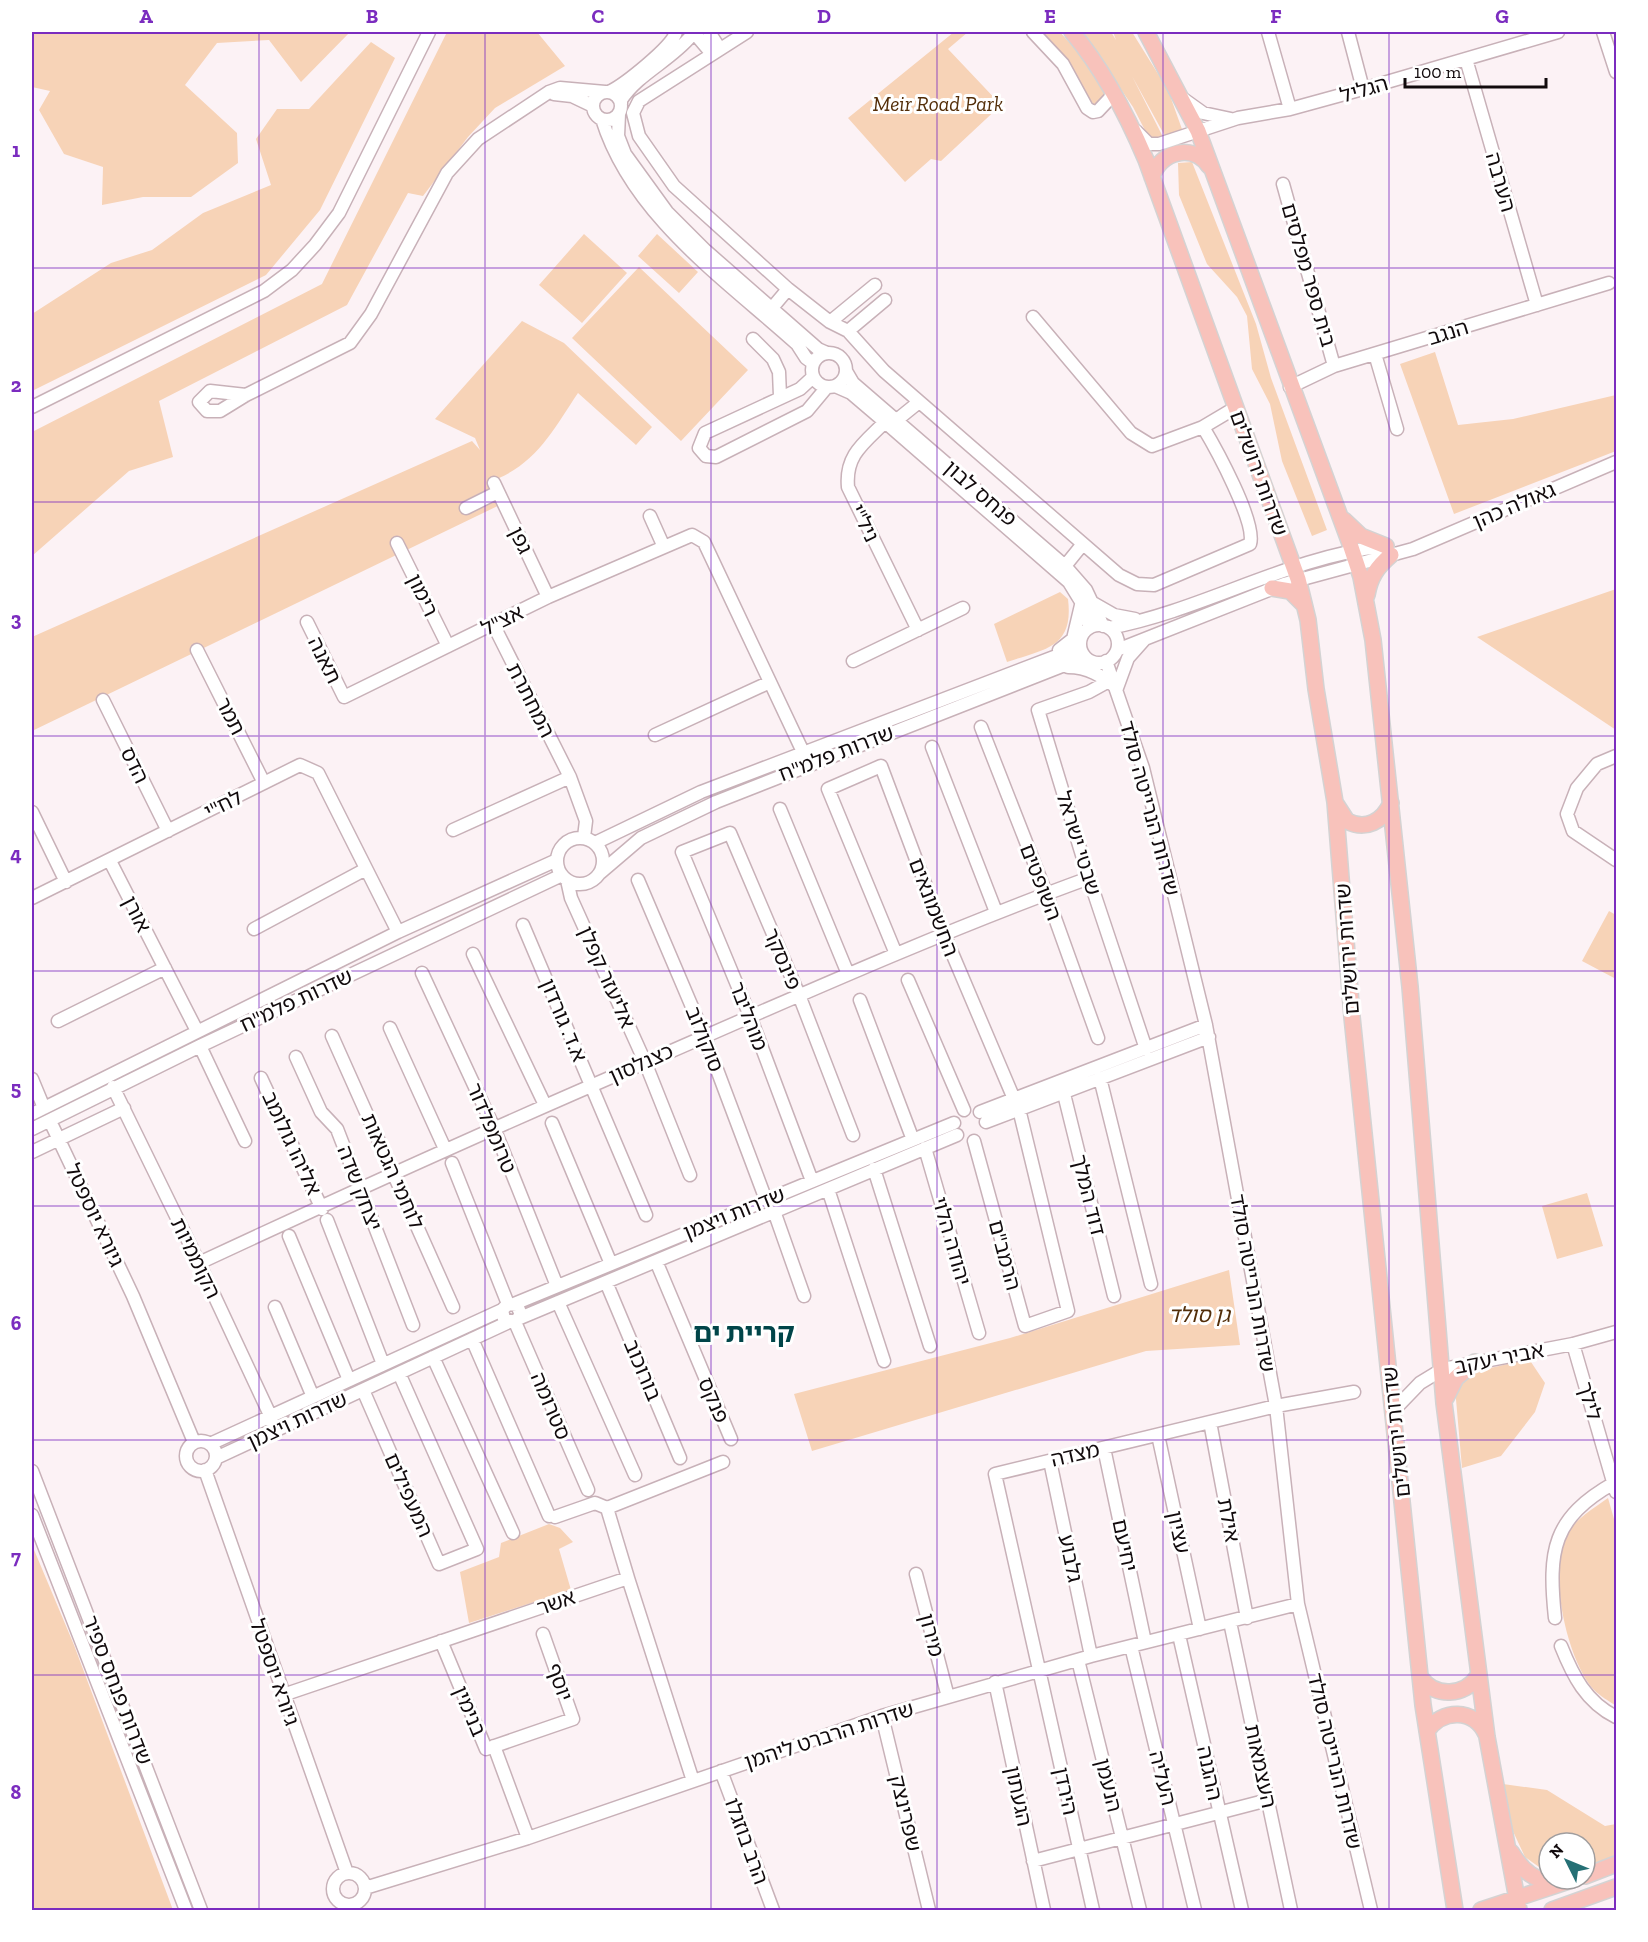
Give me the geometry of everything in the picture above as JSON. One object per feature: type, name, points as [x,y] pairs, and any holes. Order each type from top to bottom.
[{"type":"main road","name":"שדרות ירושלים","points":[[1072,32],[1088,50],[1127,118],[1152,177],[1306,607],[1335,802],[1352,1017],[1427,1731],[1455,1911]]},
{"type":"main road","points":[[1146,32],[1198,131],[1290,387],[1341,517],[1367,601],[1392,803],[1443,1369],[1444,1403],[1487,1737],[1518,1904]]},
{"type":"main road","points":[[1152,177],[1160,162],[1171,155],[1185,152],[1200,156],[1213,171]]},
{"type":"main road","points":[[1341,517],[1361,536],[1389,551],[1371,577],[1367,601]]},
{"type":"main road","points":[[1272,588],[1290,591],[1306,607]]},
{"type":"main road","points":[[1335,802],[1347,820],[1363,825],[1380,819],[1392,803]]},
{"type":"main road","points":[[1444,1403],[1456,1378],[1474,1362]]},
{"type":"main road","points":[[1421,1678],[1431,1689],[1440,1692],[1466,1688],[1478,1676]]},
{"type":"main road","points":[[1427,1731],[1440,1717],[1463,1714],[1477,1721],[1487,1737]]},
{"type":"main road","points":[[1508,1847],[1522,1869],[1537,1877]]},
{"type":"main road","points":[[1597,1872],[1617,1864]]},
{"type":"main road","points":[[1552,1911],[1617,1887]]},
{"type":"main road","points":[[1481,1911],[1518,1904],[1548,1891]]},
{"type":"street","points":[[32,407],[264,291],[292,270],[315,245],[339,213],[429,32]]},
{"type":"street","points":[[709,32],[716,51]]},
{"type":"street","points":[[747,32],[639,101],[633,113],[639,136],[674,186],[788,289],[830,322],[848,331],[884,371],[1082,545],[1119,575],[1137,584],[1154,585],[1250,544],[1250,534],[1237,492],[1203,427]]},
{"type":"street","points":[[1033,32],[1063,64],[1087,108],[1093,112],[1098,111],[1113,95]]},
{"type":"street","points":[[1268,32],[1290,109]]},
{"type":"street","points":[[1348,32],[1363,89]]},
{"type":"street","name":"הגליל","points":[[1127,118],[1149,144],[1238,118],[1290,109],[1558,32]]},
{"type":"street","points":[[1603,32],[1617,72]]},
{"type":"street","points":[[689,33],[716,51]]},
{"type":"street","points":[[246,395],[350,343],[371,314],[432,198],[460,157],[497,124],[541,96],[560,88],[607,92],[618,97],[620,109],[611,120],[602,119],[595,114],[592,106],[595,98],[607,92],[661,54],[674,39],[689,33]]},
{"type":"street","points":[[689,33],[668,59],[635,82],[621,100],[618,136],[625,154],[667,212],[705,250],[818,349],[841,357],[846,371],[843,380],[831,387],[807,411],[716,457],[706,456],[699,448],[705,433],[780,396],[800,389],[813,377]]},
{"type":"street","name":"הערבה","points":[[1466,59],[1537,305]]},
{"type":"street","points":[[541,96],[556,93],[572,96],[592,106]]},
{"type":"street","name":"הגליל","points":[[1181,98],[1212,116],[1238,118]]},
{"type":"street","points":[[602,119],[615,154],[666,225],[704,262],[797,344],[806,358],[813,363]]},
{"type":"street","name":"בית ספר מפלסים","points":[[1283,184],[1334,366]]},
{"type":"street","name":"הנגב","points":[[1290,387],[1334,366],[1609,283]]},
{"type":"street","points":[[830,322],[875,285]]},
{"type":"street","points":[[772,308],[788,289]]},
{"type":"street","points":[[848,331],[885,300]]},
{"type":"street","points":[[1033,316],[1131,433],[1152,446],[1203,427],[1235,408]]},
{"type":"street","points":[[753,339],[773,359],[779,372],[780,396]]},
{"type":"street","points":[[813,363],[826,353]]},
{"type":"street","points":[[1375,354],[1397,429]]},
{"type":"street","points":[[813,363],[813,377],[819,384],[831,387]]},
{"type":"street","name":"פנחס לבון","points":[[846,371],[853,383],[898,419],[1065,566],[1086,590],[1089,628]]},
{"type":"street","name":"פנחס לבון","points":[[831,387],[851,393],[1053,566],[1088,601],[1106,627]]},
{"type":"street","points":[[898,419],[919,402]]},
{"type":"street","name":"ניל\"י","points":[[885,422],[854,454],[846,472],[848,487],[918,630]]},
{"type":"street","name":"גאולה כהן","points":[[1354,558],[1413,549],[1617,462]]},
{"type":"street","name":"גפן","points":[[466,508],[496,488],[548,597]]},
{"type":"street","points":[[650,516],[663,545]]},
{"type":"street","name":"אצ\"ל","points":[[344,697],[548,597],[663,545],[692,535],[704,542],[803,752]]},
{"type":"street","name":"רימון","points":[[397,543],[448,646]]},
{"type":"street","points":[[1065,566],[1082,545]]},
{"type":"street","points":[[1295,573],[1272,588],[1117,650],[1106,661],[1095,663],[1083,652],[1083,634],[1089,628],[1151,618],[1295,573],[1354,558]]},
{"type":"street","points":[[1028,665],[1057,652],[1073,639],[1088,601],[1114,615],[1151,618]]},
{"type":"street","points":[[853,661],[963,608]]},
{"type":"street","name":"תאנה","points":[[307,622],[344,697]]},
{"type":"street","name":"המחתרת","points":[[493,624],[570,777],[586,821],[590,840]]},
{"type":"street","points":[[1106,627],[1116,636],[1117,650]]},
{"type":"street","points":[[1055,668],[1082,667],[1113,684],[1128,658],[1148,637]]},
{"type":"street","name":"תמר","points":[[197,650],[264,783]]},
{"type":"street","name":"שדרות פלמ\"ח","points":[[590,840],[701,792],[1028,665],[1083,652]]},
{"type":"street","name":"שדרות פלמ\"ח","points":[[600,873],[641,838],[716,802],[1055,668],[1083,652]]},
{"type":"street","name":"שדרות הנרייטה סולד","points":[[1106,661],[1143,768],[1207,1031],[1276,1406],[1298,1604],[1371,1911]]},
{"type":"street","points":[[655,735],[770,682]]},
{"type":"street","name":"שבטי ישראל","points":[[1113,684],[1038,710],[1089,878],[1146,1048]]},
{"type":"street","name":"הדס","points":[[103,700],[168,831]]},
{"type":"street","name":"השופטים","points":[[981,727],[1046,893],[1098,1038]]},
{"type":"street","points":[[932,747],[996,912]]},
{"type":"street","points":[[1617,756],[1598,764],[1576,788],[1568,814],[1573,831],[1617,860]]},
{"type":"street","name":"לח\"י","points":[[32,898],[300,765],[318,772],[398,932]]},
{"type":"street","name":"החשמונאים","points":[[896,954],[828,789],[881,766],[944,934],[1016,1104],[1068,1311]]},
{"type":"street","points":[[453,830],[570,777]]},
{"type":"street","points":[[780,809],[848,974]]},
{"type":"street","points":[[32,812],[66,882]]},
{"type":"street","name":"פינסקר","points":[[682,852],[730,833],[799,995],[853,1135]]},
{"type":"street","points":[[569,840],[590,840],[603,858],[600,873],[589,882],[573,883],[564,877],[557,860],[563,845],[569,840]]},
{"type":"street","name":"מוהליבר","points":[[682,852],[750,1016],[812,1181]]},
{"type":"street","name":"שדרות פלמ\"ח","points":[[32,1114],[398,932],[557,860]]},
{"type":"street","name":"אורן","points":[[110,861],[197,1031]]},
{"type":"street","points":[[254,929],[366,869]]},
{"type":"street","name":"שדרות פלמ\"ח","points":[[32,1130],[113,1087],[564,877]]},
{"type":"street","name":"אליעזר קפלן","points":[[564,877],[571,898],[645,1062],[690,1175]]},
{"type":"street","name":"כצנלסון","points":[[200,1263],[324,1214],[359,1189],[704,1035],[996,912],[1089,878]]},
{"type":"street","name":"סוקולוב","points":[[638,880],[704,1035],[766,1200]]},
{"type":"street","name":"א.ד. גורדון","points":[[523,925],[646,1215]]},
{"type":"street","points":[[473,954],[545,1105]]},
{"type":"street","points":[[57,1021],[165,968]]},
{"type":"street","name":"טרומפלדור","points":[[422,973],[494,1128],[557,1286]]},
{"type":"street","points":[[909,980],[964,1110],[983,1117],[1146,1048],[1207,1031]]},
{"type":"street","points":[[860,1000],[913,1140]]},
{"type":"street","points":[[390,1028],[445,1149]]},
{"type":"street","points":[[1016,1104],[1064,1094],[1207,1031]]},
{"type":"street","name":"לוחמי הגטאות","points":[[332,1036],[453,1307]]},
{"type":"street","points":[[200,1046],[245,1141]]},
{"type":"street","name":"יצחק שדה","points":[[296,1057],[321,1112],[338,1130],[413,1324]]},
{"type":"street","name":"אליהו גולומב","points":[[261,1078],[324,1214],[383,1365]]},
{"type":"street","points":[[1100,1078],[1151,1284]]},
{"type":"street","points":[[32,1080],[44,1108]]},
{"type":"street","name":"הקוממיות","points":[[113,1087],[200,1263],[277,1430]]},
{"type":"street","name":"דוד המלך","points":[[1064,1094],[1114,1296]]},
{"type":"street","points":[[32,1152],[124,1108]]},
{"type":"street","points":[[964,1110],[957,1115],[955,1129],[964,1140],[974,1140],[982,1136],[983,1117]]},
{"type":"street","name":"גיורא יוספטל","points":[[50,1120],[133,1296],[194,1442]]},
{"type":"street","points":[[552,1123],[611,1264]]},
{"type":"street","name":"שדרות ויצמן","points":[[210,1444],[508,1306],[913,1140],[955,1129]]},
{"type":"street","name":"שדרות ויצמן","points":[[216,1458],[472,1339],[925,1148],[955,1129]]},
{"type":"street","name":"הרמב\"ם","points":[[974,1140],[1024,1326],[1068,1311]]},
{"type":"street","name":"יהודה הלוי","points":[[925,1148],[979,1333]]},
{"type":"street","points":[[452,1163],[508,1306],[504,1319],[514,1321],[520,1310],[508,1306]]},
{"type":"street","points":[[874,1169],[930,1346]]},
{"type":"street","points":[[828,1189],[884,1361]]},
{"type":"street","points":[[774,1211],[804,1296]]},
{"type":"street","points":[[289,1236],[349,1380]]},
{"type":"street","name":"פנקס","points":[[656,1261],[731,1439]]},
{"type":"street","name":"בורוכוב","points":[[606,1282],[680,1458]]},
{"type":"street","points":[[558,1302],[635,1475]]},
{"type":"street","points":[[275,1307],[313,1397]]},
{"type":"street","name":"סטרומה","points":[[514,1321],[588,1490]]},
{"type":"street","name":"אביר יעקב","points":[[1395,1410],[1420,1383],[1443,1369],[1573,1344],[1617,1332]]},
{"type":"street","points":[[472,1339],[552,1517],[595,1503],[607,1508],[723,1462]]},
{"type":"street","name":"לילך","points":[[1573,1344],[1615,1487]]},
{"type":"street","points":[[433,1357],[513,1533]]},
{"type":"street","name":"המעפילים","points":[[363,1390],[439,1564],[477,1549],[399,1373]]},
{"type":"street","name":"מצדה","points":[[1041,1672],[995,1473],[1276,1406],[1354,1392]]},
{"type":"street","name":"אילת","points":[[1210,1422],[1247,1618]]},
{"type":"street","name":"עציון","points":[[1158,1435],[1200,1629]]},
{"type":"street","points":[[202,1441],[210,1444],[215,1450],[216,1458],[212,1466],[205,1470],[195,1470],[186,1459],[188,1449],[194,1442],[202,1441]]},
{"type":"street","name":"יחיעם","points":[[1104,1448],[1145,1642]]},
{"type":"street","name":"גלבוע","points":[[1050,1461],[1091,1656]]},
{"type":"street","name":"גיורא יוספטל","points":[[205,1470],[346,1873]]},
{"type":"street","name":"שדרות פנחס ספיר","points":[[32,1471],[201,1911]]},
{"type":"street","points":[[1555,1618],[1552,1557],[1559,1533],[1594,1494],[1615,1487]]},
{"type":"street","points":[[607,1508],[693,1781]]},
{"type":"street","name":"שדרות פנחס ספיר","points":[[32,1515],[186,1911]]},
{"type":"street","name":"מירון","points":[[916,1574],[948,1696]]},
{"type":"street","name":"אשר","points":[[283,1695],[628,1578]]},
{"type":"street","name":"שדרות הרברט ליהמן","points":[[365,1888],[528,1838],[882,1716],[995,1682],[1041,1672],[1078,1659],[1298,1604]]},
{"type":"street","name":"העצמאות","points":[[1230,1622],[1291,1911]]},
{"type":"street","name":"יוסף","points":[[494,1746],[573,1719],[543,1634]]},
{"type":"street","name":"ההגנה","points":[[1179,1635],[1242,1911]]},
{"type":"street","name":"בנימין","points":[[441,1641],[486,1749],[494,1746],[528,1838]]},
{"type":"street","name":"העליה","points":[[1131,1646],[1195,1911]]},
{"type":"street","points":[[1561,1646],[1575,1680],[1590,1698],[1617,1717]]},
{"type":"street","name":"הנעמן","points":[[1078,1659],[1140,1911]]},
{"type":"street","name":"הירדן","points":[[1041,1672],[1093,1911]]},
{"type":"street","name":"הגעתון","points":[[995,1682],[1044,1911]]},
{"type":"street","name":"שפרינצק","points":[[882,1716],[929,1911]]},
{"type":"street","name":"הרב בוזגלו","points":[[721,1772],[773,1911]]},
{"type":"street","points":[[1033,1861],[1268,1800]]},
{"type":"street","points":[[346,1873],[357,1875],[365,1888],[360,1906],[344,1904],[336,1898],[335,1882],[346,1873]]},
{"type":"green space","points":[[32,32],[350,32],[301,82],[269,40],[217,43],[185,85],[237,133],[238,163],[191,197],[143,197],[102,205],[103,167],[64,154],[39,110],[50,91],[32,87]]},
{"type":"green space","points":[[447,32],[537,32],[565,66],[495,108],[468,137],[423,196],[408,193],[347,305],[159,401],[173,457],[129,471],[32,556],[32,432],[322,284]]},
{"type":"green space","name":"Meir Road Park","points":[[954,32],[968,32],[948,49],[1001,105],[941,161],[931,159],[905,182],[848,118]]},
{"type":"green space","points":[[1038,32],[1060,32],[1082,57],[1106,94],[1094,105],[1069,68]]},
{"type":"green space","points":[[1082,32],[1111,32],[1116,40],[1113,32],[1132,32],[1168,90],[1183,132],[1166,138],[1132,76],[1164,139],[1150,140],[1133,107]]},
{"type":"green space","points":[[371,42],[395,58],[320,210],[266,275],[32,391],[32,314],[111,263],[152,250],[203,213],[271,185],[256,139],[277,109],[309,109]]},
{"type":"green space","points":[[1192,162],[1256,324],[1271,378],[1327,530],[1312,536],[1282,461],[1270,404],[1252,369],[1247,316],[1237,297],[1207,264],[1179,195],[1178,163]]},
{"type":"green space","points":[[584,234],[627,273],[582,323],[539,285]]},
{"type":"green space","points":[[657,234],[698,272],[679,293],[638,256]]},
{"type":"green space","points":[[639,267],[748,370],[681,441],[572,338]]},
{"type":"green space","points":[[522,321],[564,343],[652,427],[636,445],[578,393],[535,453],[513,471],[499,478],[508,501],[32,731],[32,637],[472,441],[480,450],[475,438],[435,419]]},
{"type":"green space","points":[[1435,352],[1458,425],[1513,419],[1616,395],[1616,451],[1454,514],[1400,364]]},
{"type":"green space","points":[[1616,589],[1616,730],[1477,637]]},
{"type":"green space","points":[[1060,592],[1068,599],[1069,615],[1061,637],[1045,649],[1007,662],[994,624]]},
{"type":"green space","points":[[1609,911],[1616,915],[1616,979],[1582,961]]},
{"type":"green space","points":[[1587,1193],[1603,1246],[1557,1259],[1542,1206]]},
{"type":"green space","name":"גן סולד","points":[[1229,1270],[1240,1345],[1146,1351],[812,1451],[794,1394],[1010,1338]]},
{"type":"green space","points":[[1529,1359],[1545,1383],[1535,1412],[1501,1456],[1462,1468],[1455,1388],[1469,1373]]},
{"type":"green space","points":[[1608,1498],[1616,1526],[1616,1706],[1594,1690],[1584,1676],[1576,1658],[1563,1615],[1559,1570],[1561,1551],[1570,1529]]},
{"type":"green space","points":[[549,1524],[560,1528],[573,1542],[559,1549],[571,1590],[469,1623],[460,1572],[499,1557],[501,1543]]},
{"type":"green space","points":[[32,1545],[74,1645],[173,1910],[32,1910]]},
{"type":"green space","points":[[1503,1784],[1547,1790],[1605,1826],[1616,1824],[1616,1859],[1597,1866],[1597,1831],[1537,1831],[1537,1866],[1525,1857],[1511,1827]]},
{"type":"district","name":"קריית ים","points":[[744,1333]]}]
